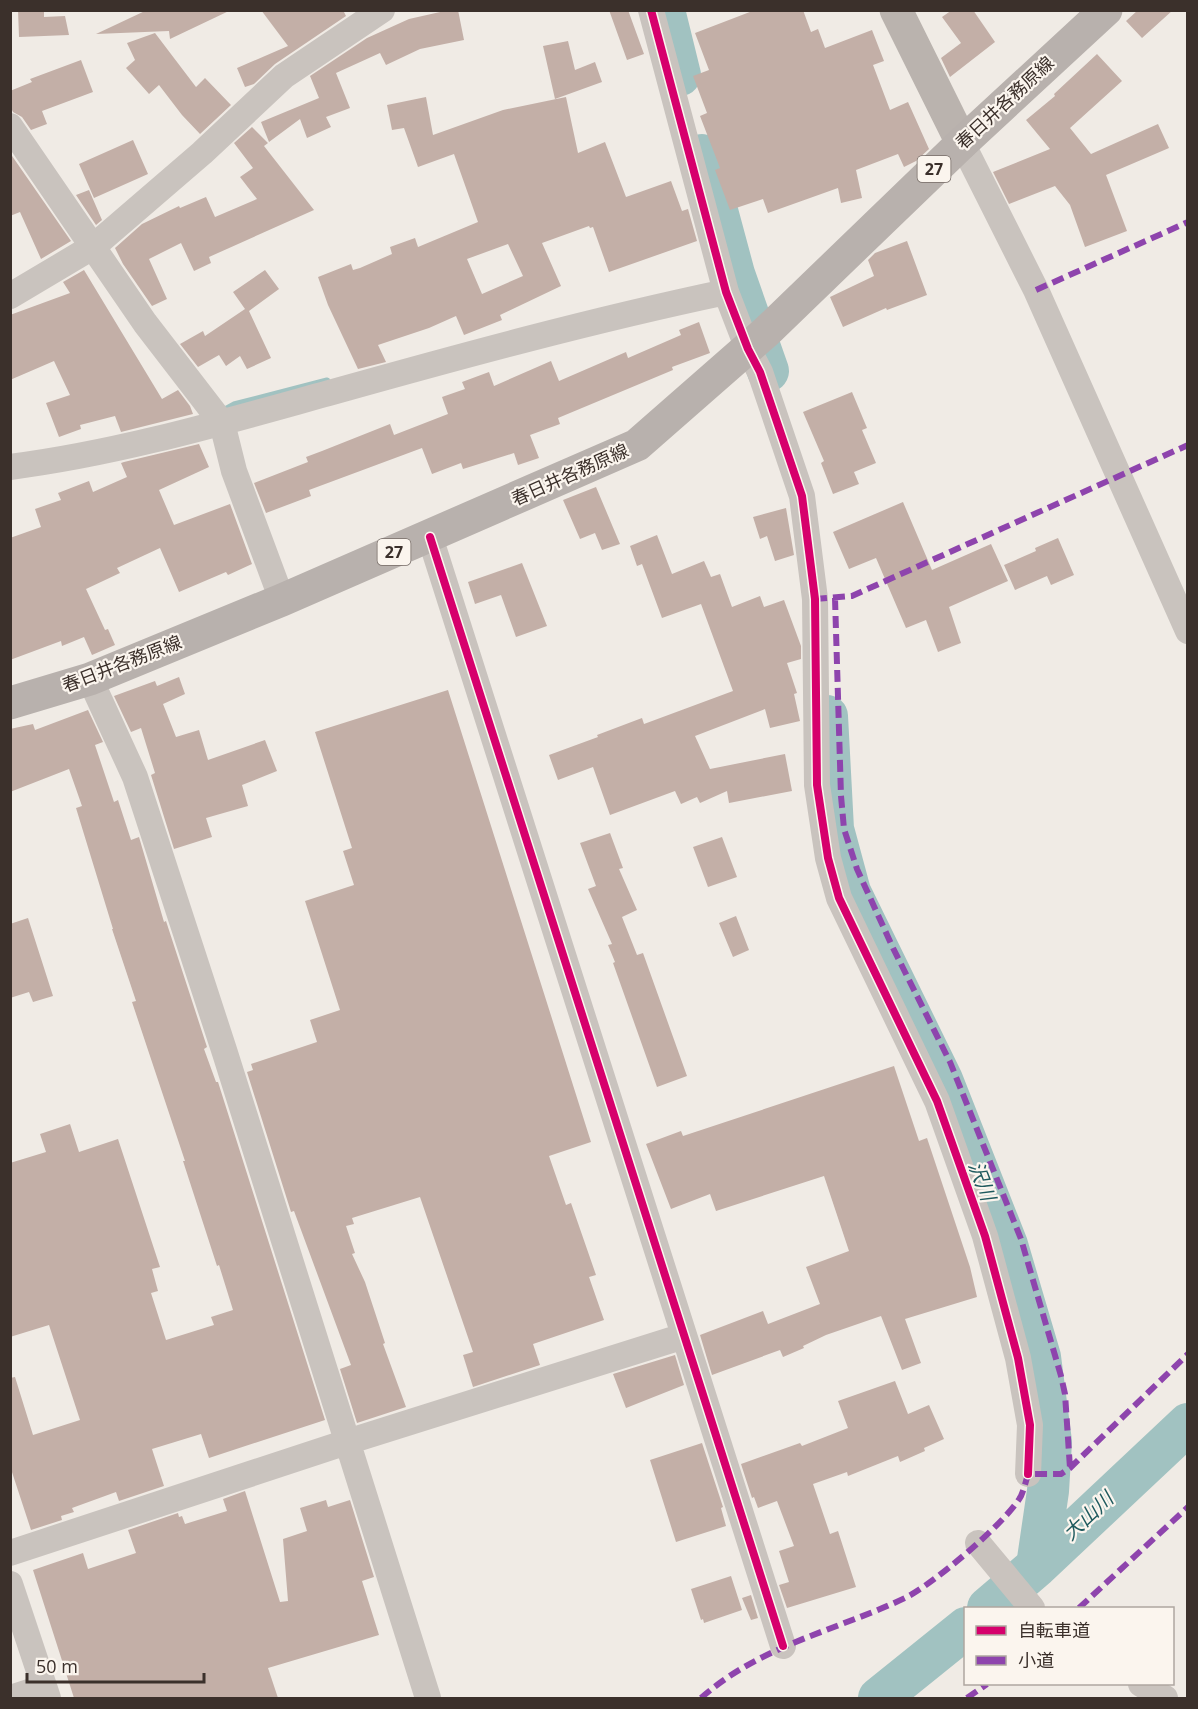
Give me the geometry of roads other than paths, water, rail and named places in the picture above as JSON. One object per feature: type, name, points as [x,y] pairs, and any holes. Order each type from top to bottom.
[{"type":"main road","name":"春日井各務原線","points":[[10,704],[90,679],[282,600],[430,537],[637,444],[757,340],[962,142],[1106,10]]},
{"type":"street","points":[[10,296],[94,246],[202,153],[284,76],[382,10]]},
{"type":"street","points":[[651,10],[726,291],[757,340],[760,372],[802,496],[815,599],[816,785],[828,858],[839,898],[937,1101],[985,1236],[1018,1358],[1030,1425],[1028,1474]]},
{"type":"street","points":[[896,10],[1036,290],[1188,631]]},
{"type":"street","points":[[10,126],[145,323],[222,423],[234,471],[282,600]]},
{"type":"street","points":[[10,467],[66,460],[222,423],[431,365],[726,291]]},
{"type":"street","points":[[430,537],[783,1646]]},
{"type":"street","points":[[90,679],[135,777],[428,1698]]},
{"type":"street","points":[[10,1553],[347,1442],[684,1336]]},
{"type":"street","points":[[978,1543],[1031,1607]]},
{"type":"street","points":[[10,1584],[46,1693],[10,1698]]},
{"type":"street","points":[[1144,1685],[1165,1698]]},
{"type":"waterway","name":"沢川","points":[[664,10],[680,75]]},
{"type":"waterway","name":"沢川","points":[[702,155],[734,274],[768,371]]},
{"type":"waterway","points":[[223,411],[234,405],[327,381]]},
{"type":"waterway","name":"沢川","points":[[827,716],[833,829],[850,892],[942,1080],[1007,1245],[1040,1357],[1051,1442],[1048,1491],[1037,1566]]},
{"type":"waterway","name":"大山川","points":[[989,1607],[1037,1566],[1188,1424]]},
{"type":"waterway","name":"大山川","points":[[879,1698],[964,1630]]}]
